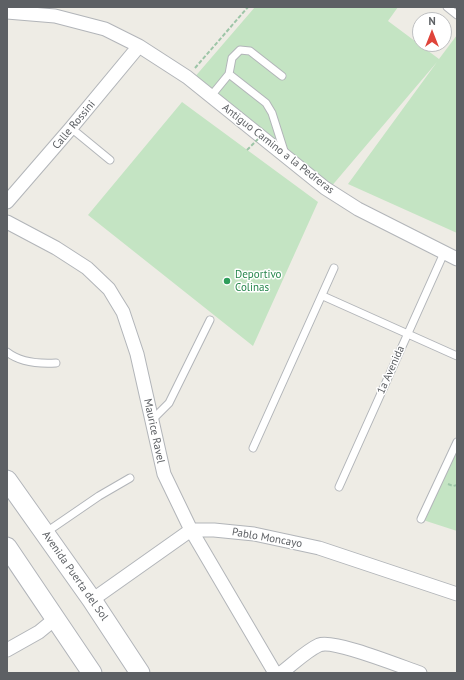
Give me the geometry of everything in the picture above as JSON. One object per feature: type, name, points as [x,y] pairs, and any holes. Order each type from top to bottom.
[{"type":"main road","name":"Avenida Puerta del Sol","points":[[7,480],[92,600],[140,673]]},
{"type":"main road","points":[[7,547],[92,673]]},
{"type":"street","name":"Antiguo Camino a la Pedreras","points":[[7,12],[55,16],[105,29],[139,46],[187,77],[325,188],[358,209],[457,259]]},
{"type":"street","name":"Calle Rossini","points":[[7,202],[139,46]]},
{"type":"street","name":"Maurice Ravel","points":[[7,222],[56,248],[87,268],[109,289],[123,312],[137,354],[164,474],[191,530],[275,673]]},
{"type":"street","name":"Pablo Moncayo","points":[[191,530],[214,530],[254,534],[313,546],[457,594]]},
{"type":"street","points":[[92,600],[191,530]]},
{"type":"street","points":[[7,650],[39,632],[56,618]]},
{"type":"street","points":[[281,673],[319,645],[331,644],[420,673]]},
{"type":"lane","points":[[447,7],[457,15]]},
{"type":"lane","points":[[211,96],[229,74],[232,58],[240,50],[245,49],[282,76]]},
{"type":"lane","points":[[229,74],[266,103],[272,113],[286,157]]},
{"type":"lane","points":[[71,128],[110,160]]},
{"type":"lane","name":"1a Avenida","points":[[339,487],[444,253]]},
{"type":"lane","points":[[253,448],[323,296],[334,268]]},
{"type":"lane","points":[[323,296],[457,356]]},
{"type":"lane","points":[[152,420],[169,403],[210,320]]},
{"type":"lane","points":[[7,352],[11,356],[27,362],[56,363]]},
{"type":"lane","points":[[421,519],[457,442]]},
{"type":"lane","points":[[45,533],[99,496],[130,478]]},
{"type":"path","points":[[187,77],[248,7]]},
{"type":"path","points":[[247,150],[263,134]]},
{"type":"green space","points":[[255,7],[398,7],[388,21],[412,39],[412,52],[430,52],[439,59],[444,52],[452,52],[452,42],[457,35],[457,233],[348,184],[437,62],[330,188],[193,79]]},
{"type":"green space","name":"Deportivo Colinas","points":[[182,102],[318,202],[253,346],[88,215]]},
{"type":"green space","points":[[457,446],[457,531],[423,520]]},
{"type":"place","name":"Deportivo Colinas","points":[[227,281]]}]
